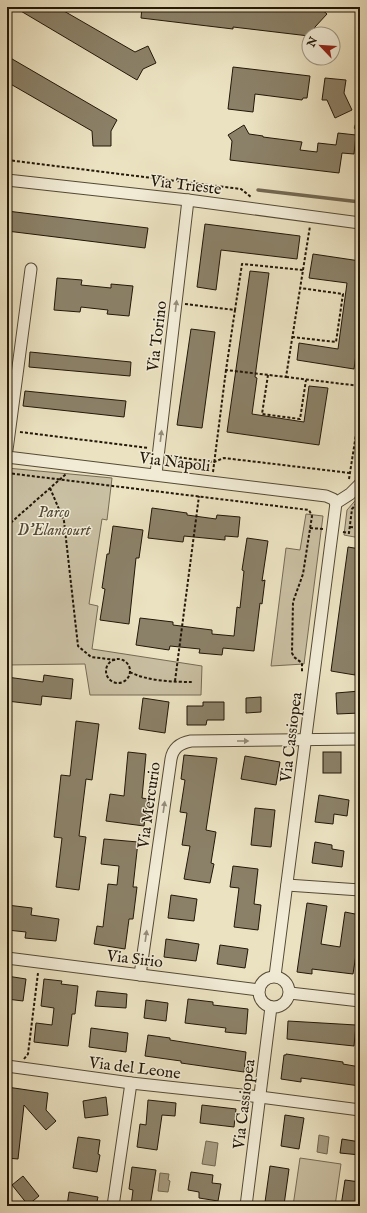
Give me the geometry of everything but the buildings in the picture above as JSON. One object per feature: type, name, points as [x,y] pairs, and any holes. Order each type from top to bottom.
[{"type":"street","name":"Via Trieste","points":[[7,180],[188,200],[360,223]]},
{"type":"street","name":"Via Torino","points":[[156,474],[188,200]]},
{"type":"street","points":[[7,450],[31,269]]},
{"type":"street","name":"Via Napoli","points":[[7,457],[156,474],[326,496],[331,498],[336,503]]},
{"type":"street","points":[[336,503],[350,494],[360,484]]},
{"type":"street","name":"Via Cassiopea","points":[[275,976],[336,503]]},
{"type":"street","points":[[306,740],[360,740]]},
{"type":"street","name":"Via Mercurio","points":[[140,975],[171,759],[175,748],[182,743],[191,741],[306,740]]},
{"type":"street","points":[[287,884],[360,890]]},
{"type":"street","name":"Via Sirio","points":[[7,958],[259,990]]},
{"type":"street","points":[[275,976],[284,980],[290,993],[285,1002],[277,1007],[271,1007],[260,999],[259,990],[260,985],[266,978],[275,976]]},
{"type":"street","points":[[290,993],[360,1001]]},
{"type":"street","name":"Via Cassiopea","points":[[246,1206],[271,1007]]},
{"type":"street","name":"Via del Leone","points":[[12,1067],[130,1083],[260,1097],[360,1110]]},
{"type":"street","points":[[113,1206],[130,1083]]},
{"type":"path","points":[[7,160],[241,189],[251,198]]},
{"type":"path","points":[[286,377],[311,217]]},
{"type":"path","points":[[212,482],[226,370],[242,264],[303,270]]},
{"type":"path","points":[[292,337],[336,342],[343,294],[300,288]]},
{"type":"path","points":[[176,302],[235,310]]},
{"type":"path","points":[[226,370],[360,386]]},
{"type":"path","points":[[268,375],[262,414],[300,419],[306,380]]},
{"type":"path","points":[[10,431],[148,448],[158,454],[214,462],[224,458],[350,473],[360,409]]},
{"type":"path","points":[[7,526],[77,465]]},
{"type":"path","points":[[7,473],[307,509],[312,516],[303,574],[292,602],[292,653],[294,657],[302,663],[303,674]]},
{"type":"path","points":[[50,488],[64,521],[78,646],[91,657],[123,660],[126,662],[130,668],[130,672],[127,679],[124,681],[116,682],[109,678],[106,671],[107,667],[112,661],[116,660]]},
{"type":"path","points":[[175,682],[199,496]]},
{"type":"path","points":[[350,527],[360,528]]},
{"type":"path","points":[[130,672],[138,676],[175,682],[193,682]]},
{"type":"path","points":[[12,1067],[28,1054],[40,962]]},
{"type":"green space","name":"Parco D'Elancourt","points":[[7,468],[112,478],[107,520],[102,519],[89,604],[98,606],[92,649],[202,666],[201,695],[90,695],[85,664],[7,665]]},
{"type":"green space","points":[[360,495],[360,538],[344,535],[347,510]]},
{"type":"green space","points":[[306,514],[323,516],[304,664],[271,666],[286,548],[300,550]]},
{"type":"green space","points":[[300,1158],[341,1164],[335,1206],[293,1206]]},
{"type":"shaded area","points":[[319,1135],[329,1137],[327,1154],[317,1152]]},
{"type":"shaded area","points":[[206,1141],[218,1143],[215,1166],[202,1164]]},
{"type":"shaded area","points":[[160,1173],[169,1174],[168,1180],[170,1181],[168,1192],[158,1191]]},
{"type":"waterway","points":[[258,190],[360,202]]}]
